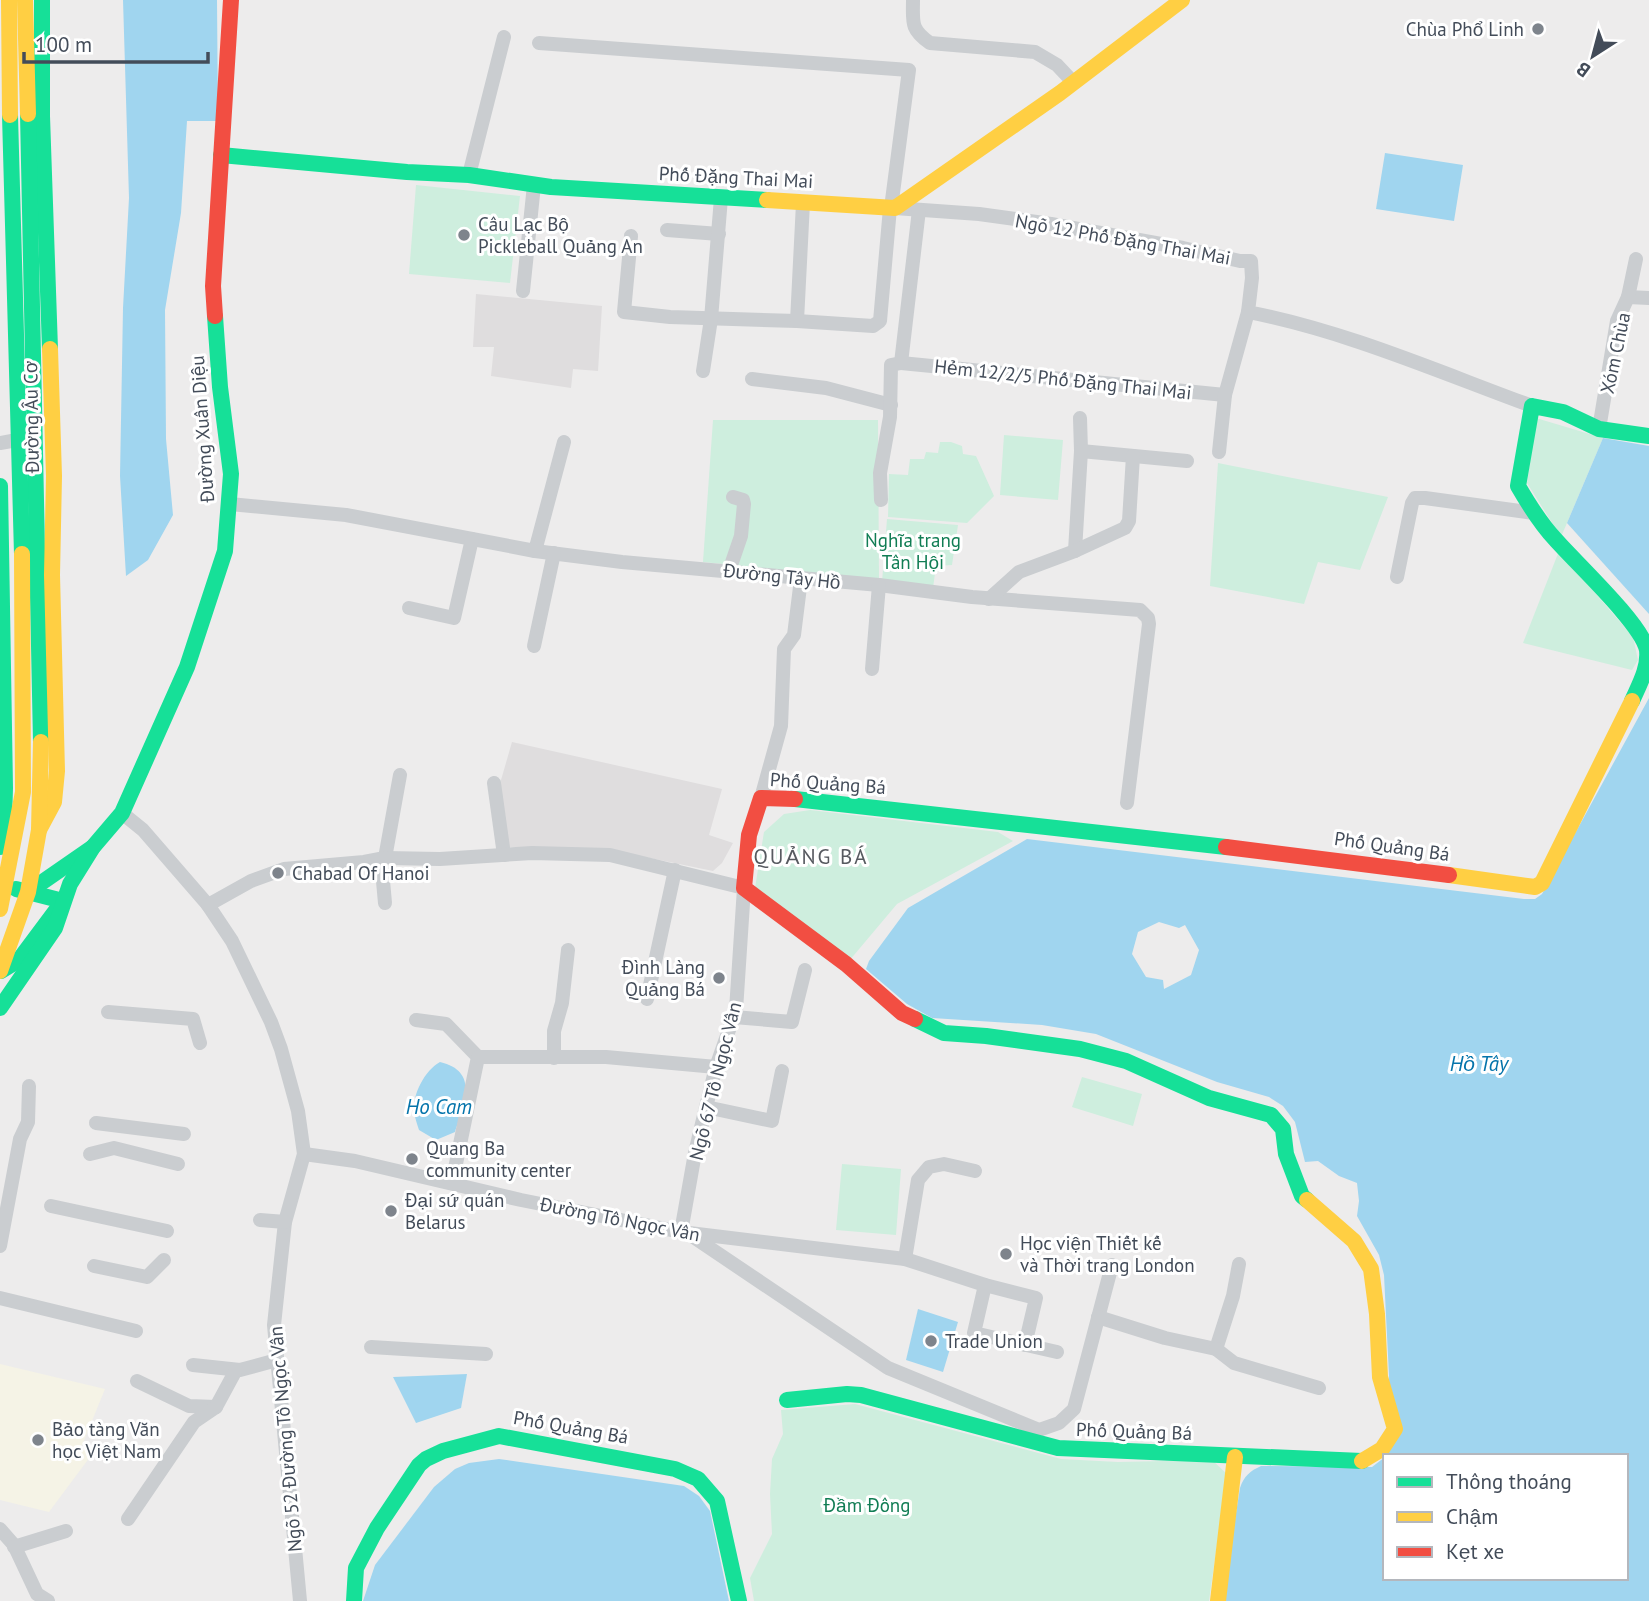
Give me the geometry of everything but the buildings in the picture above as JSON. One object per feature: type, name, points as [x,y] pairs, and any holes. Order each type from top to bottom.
[{"type":"street","name":"Đường Âu Cơ","points":[[0,909],[23,792],[21,546],[9,0]]},
{"type":"street","name":"Đường Âu Cơ","points":[[0,971],[28,892],[39,830],[41,714],[25,0]]},
{"type":"street","name":"Đường Âu Cơ","points":[[39,830],[54,802],[57,771],[52,575],[54,476],[42,116],[42,0]]},
{"type":"street","name":"Đường Xuân Diệu","points":[[63,901],[70,884],[93,847],[122,813],[190,657],[225,551],[231,474],[220,387],[213,286],[231,0]]},
{"type":"street","points":[[913,0],[913,27],[918,35],[930,43],[1035,52],[1056,65],[1073,82]]},
{"type":"street","points":[[892,208],[962,163],[1182,0]]},
{"type":"street","points":[[469,175],[504,37]]},
{"type":"street","points":[[539,43],[909,71],[878,324],[845,326],[624,312],[631,236]]},
{"type":"street","name":"Phố Đặng Thai Mai","points":[[222,155],[469,175],[534,186],[892,208]]},
{"type":"street","points":[[523,291],[534,186]]},
{"type":"street","points":[[703,371],[711,319],[721,198]]},
{"type":"street","points":[[797,321],[803,203]]},
{"type":"street","name":"Ngõ 12 Phố Đặng Thai Mai","points":[[892,208],[979,214],[1051,224],[1251,261],[1248,312]]},
{"type":"street","points":[[881,500],[880,472],[891,405],[891,365],[901,363],[919,210]]},
{"type":"street","points":[[667,230],[719,234]]},
{"type":"street","points":[[1628,297],[1636,259]]},
{"type":"street","name":"Xóm Chùa","points":[[1600,429],[1617,321],[1628,297],[1649,298]]},
{"type":"street","points":[[1220,452],[1226,395],[1248,312],[1294,321],[1362,343],[1532,406],[1563,412],[1600,429],[1649,436]]},
{"type":"street","name":"Hẻm 12/2/5 Phố Đặng Thai Mai","points":[[901,363],[1226,395]]},
{"type":"street","points":[[752,379],[826,388],[891,405]]},
{"type":"street","name":"Phố Quảng Bá","points":[[787,1400],[861,1395],[1058,1448],[1360,1462],[1382,1449],[1395,1429],[1380,1377],[1377,1314],[1371,1269],[1354,1241],[1302,1196],[1289,1164],[1283,1129],[1271,1115],[1209,1098],[1126,1061],[1080,1049],[986,1035],[944,1033],[902,1013],[846,964],[744,888],[748,835],[761,798],[818,800],[1374,864],[1535,887],[1542,883],[1646,671],[1647,650],[1635,626],[1534,513],[1518,486],[1532,406]]},
{"type":"street","points":[[1075,551],[1081,451],[1080,418]]},
{"type":"street","points":[[0,443],[18,440]]},
{"type":"street","points":[[535,551],[565,442]]},
{"type":"street","points":[[1081,451],[1187,461]]},
{"type":"street","points":[[989,599],[1019,572],[1075,551],[1127,525],[1133,456]]},
{"type":"street","name":"Đường Âu Cơ","points":[[0,486],[4,822],[0,847]]},
{"type":"street","points":[[729,571],[740,536],[744,508],[743,500],[733,497]]},
{"type":"street","points":[[1396,577],[1415,498],[1534,513]]},
{"type":"street","name":"Đường Tây Hồ","points":[[230,504],[346,515],[535,551],[622,562],[878,585],[989,599],[1140,610],[1149,624],[1127,803]]},
{"type":"street","points":[[409,608],[454,618],[472,539]]},
{"type":"street","points":[[21,546],[38,545]]},
{"type":"street","points":[[534,646],[554,554]]},
{"type":"street","points":[[761,798],[781,726],[784,649],[794,635],[801,579]]},
{"type":"street","points":[[872,668],[878,585]]},
{"type":"street","points":[[385,903],[383,858],[400,775]]},
{"type":"street","points":[[494,783],[504,855]]},
{"type":"street","points":[[2,788],[23,792]]},
{"type":"street","points":[[122,813],[143,830],[208,905],[232,941],[281,1049],[298,1111],[304,1154]]},
{"type":"street","points":[[39,830],[57,849],[70,852],[93,847]]},
{"type":"street","points":[[28,892],[93,847]]},
{"type":"street","points":[[208,905],[251,881],[284,869],[383,858],[440,859],[532,853],[583,859],[610,855],[744,888]]},
{"type":"street","points":[[647,999],[675,870]]},
{"type":"street","points":[[6,888],[63,901]]},
{"type":"street","name":"Ngõ 67 Tô Ngọc Vân","points":[[685,1233],[695,1153],[716,1067],[736,1010],[744,888]]},
{"type":"street","points":[[0,971],[19,960],[63,901]]},
{"type":"street","points":[[0,1008],[16,998],[55,928],[63,901]]},
{"type":"street","points":[[554,1058],[554,1031],[562,1003],[568,950]]},
{"type":"street","points":[[734,1017],[792,1022],[805,970]]},
{"type":"street","points":[[108,1012],[193,1019],[200,1043]]},
{"type":"street","points":[[416,1020],[446,1024],[478,1057],[606,1057],[716,1067]]},
{"type":"street","points":[[452,1183],[478,1057]]},
{"type":"street","points":[[706,1107],[772,1121],[782,1071]]},
{"type":"street","points":[[0,1247],[20,1139],[30,1111],[29,1086]]},
{"type":"street","points":[[96,1122],[184,1134]]},
{"type":"street","points":[[90,1154],[114,1148],[178,1164]]},
{"type":"street","name":"Đường Tô Ngọc Vân","points":[[304,1154],[355,1161],[521,1200],[685,1233],[905,1259],[985,1286],[1036,1298],[1026,1345]]},
{"type":"street","name":"Ngõ 52 Đường Tô Ngọc Vân","points":[[300,1601],[274,1325],[285,1222],[304,1154]]},
{"type":"street","points":[[905,1259],[918,1180],[929,1167],[944,1164],[975,1171]]},
{"type":"street","points":[[51,1206],[167,1231]]},
{"type":"street","points":[[260,1220],[285,1222]]},
{"type":"street","points":[[685,1233],[888,1368],[1040,1430],[1059,1423],[1074,1409],[1112,1265]]},
{"type":"street","points":[[94,1266],[148,1277],[164,1260]]},
{"type":"street","points":[[1216,1349],[1233,1296],[1239,1264]]},
{"type":"street","points":[[985,1286],[974,1333],[1058,1352]]},
{"type":"street","points":[[0,1298],[136,1331]]},
{"type":"street","points":[[1098,1317],[1165,1338],[1216,1349],[1234,1363],[1319,1388]]},
{"type":"street","points":[[371,1347],[486,1354]]},
{"type":"street","points":[[192,1365],[236,1370],[277,1360]]},
{"type":"street","points":[[128,1519],[194,1422],[216,1407],[236,1370]]},
{"type":"street","points":[[137,1381],[189,1406],[216,1407]]},
{"type":"street","name":"Phố Quảng Bá","points":[[354,1601],[356,1569],[371,1538],[412,1473],[425,1459],[499,1436],[675,1469],[698,1479],[717,1501],[739,1601]]},
{"type":"street","points":[[1218,1601],[1236,1457]]},
{"type":"street","points":[[0,1529],[15,1547],[37,1594],[48,1601]]},
{"type":"street","points":[[15,1547],[66,1531]]},
{"type":"shaded area","points":[[476,294],[602,306],[598,371],[573,369],[571,388],[491,376],[494,347],[473,347]]},
{"type":"shaded area","points":[[512,742],[722,789],[709,835],[733,843],[722,863],[713,871],[611,850],[508,847],[499,787]]},
{"type":"shaded area","name":"Bảo tàng Văn học Việt Nam","points":[[0,1364],[105,1389],[81,1448],[93,1453],[49,1512],[0,1500]]},
{"type":"green space","name":"Câu Lạc Bộ Pickleball Quảng An","points":[[416,185],[520,196],[510,283],[409,274]]},
{"type":"green space","points":[[1536,418],[1603,438],[1561,537],[1527,483]]},
{"type":"green space","points":[[713,420],[878,420],[879,580],[703,562]]},
{"type":"green space","points":[[1004,435],[1063,440],[1058,500],[1000,495]]},
{"type":"green space","points":[[940,442],[962,446],[963,454],[976,456],[994,496],[967,523],[888,517],[889,474],[908,475],[910,459],[924,459],[926,452],[938,453]]},
{"type":"green space","points":[[1218,463],[1388,497],[1360,570],[1318,562],[1304,604],[1210,586]]},
{"type":"green space","name":"Nghĩa trang Tân Hội","points":[[887,519],[958,525],[952,565],[936,566],[933,588],[882,582]]},
{"type":"green space","points":[[1559,551],[1633,637],[1638,660],[1632,670],[1523,643]]},
{"type":"green space","points":[[810,810],[998,832],[1013,841],[897,904],[849,961],[755,888],[764,832],[784,814]]},
{"type":"green space","points":[[1082,1077],[1142,1094],[1133,1126],[1072,1107]]},
{"type":"green space","points":[[842,1164],[901,1169],[896,1235],[836,1230]]},
{"type":"green space","name":"Đầm Đông","points":[[855,1404],[1061,1459],[1118,1462],[1212,1460],[1227,1474],[1209,1601],[754,1601],[750,1578],[772,1534],[772,1459],[783,1434],[781,1410]]},
{"type":"water","points":[[123,0],[217,0],[218,121],[187,121],[181,213],[165,310],[166,439],[173,515],[148,560],[126,576],[120,476],[123,308],[129,198]]},
{"type":"water","points":[[1385,153],[1463,165],[1454,221],[1376,209]]},
{"type":"water","points":[[1603,438],[1649,446],[1649,614],[1567,523]]},
{"type":"water","name":"Hồ Tây","points":[[1649,698],[1649,1601],[1222,1601],[1240,1488],[1248,1474],[1261,1466],[1372,1467],[1383,1459],[1383,1580],[1628,1580],[1628,1454],[1386,1454],[1389,1376],[1384,1275],[1379,1255],[1357,1216],[1357,1183],[1339,1176],[1318,1161],[1305,1162],[1295,1122],[1283,1106],[1269,1097],[1217,1082],[1096,1034],[1042,1025],[932,1018],[907,1004],[866,969],[869,961],[908,908],[1027,839],[1524,899],[1535,899],[1542,894]]},
{"type":"water","name":"Ho Cam","points":[[440,1062],[452,1066],[460,1073],[466,1090],[455,1132],[436,1140],[419,1130],[414,1105],[417,1091],[425,1077]]},
{"type":"water","name":"Trade Union","points":[[918,1309],[958,1322],[943,1372],[906,1360]]},
{"type":"water","points":[[467,1374],[461,1408],[416,1423],[393,1377]]},
{"type":"water","points":[[499,1459],[684,1486],[699,1496],[710,1511],[729,1601],[363,1601],[375,1565],[434,1487],[455,1469],[469,1463]]},
{"type":"pier","points":[[1159,922],[1179,928],[1185,925],[1199,950],[1191,975],[1164,989],[1163,980],[1146,977],[1132,954],[1138,932]]},
{"type":"traffic: fast","points":[[42,0],[42,116],[50,349]]},
{"type":"traffic: fast","points":[[28,114],[41,742]]},
{"type":"traffic: fast","points":[[10,115],[22,554]]},
{"type":"traffic: fast","points":[[221,155],[469,175],[551,187],[767,200]]},
{"type":"traffic: fast","points":[[0,1008],[55,928],[70,884],[93,847],[122,813],[187,667],[225,551],[231,474],[220,387],[215,316]]},
{"type":"traffic: fast","points":[[1632,701],[1646,663],[1647,650],[1642,639],[1607,593],[1544,527],[1518,486],[1532,406],[1563,412],[1599,429],[1649,436]]},
{"type":"traffic: fast","points":[[0,486],[5,788],[0,847]]},
{"type":"traffic: fast","points":[[795,799],[1226,847]]},
{"type":"traffic: fast","points":[[28,892],[93,847]]},
{"type":"traffic: fast","points":[[1,971],[19,960],[63,901],[16,889]]},
{"type":"traffic: fast","points":[[915,1019],[944,1033],[1080,1049],[1126,1061],[1209,1098],[1271,1115],[1283,1129],[1286,1154],[1302,1196],[1307,1200]]},
{"type":"traffic: fast","points":[[787,1400],[861,1395],[1058,1448],[1362,1461]]},
{"type":"traffic: fast","points":[[354,1601],[356,1568],[377,1528],[419,1465],[443,1451],[499,1436],[675,1469],[698,1479],[717,1501],[739,1601]]},
{"type":"traffic: slow","points":[[9,0],[10,115]]},
{"type":"traffic: slow","points":[[25,0],[28,114]]},
{"type":"traffic: slow","points":[[767,200],[895,208],[1060,93],[1182,0]]},
{"type":"traffic: slow","points":[[39,830],[54,802],[57,771],[50,349]]},
{"type":"traffic: slow","points":[[0,909],[23,792],[22,554]]},
{"type":"traffic: slow","points":[[1449,875],[1535,887],[1542,883],[1632,701]]},
{"type":"traffic: slow","points":[[0,971],[28,892],[39,830],[41,742]]},
{"type":"traffic: slow","points":[[1307,1200],[1354,1241],[1371,1269],[1377,1314],[1380,1377],[1395,1429],[1382,1449],[1362,1461]]},
{"type":"traffic: slow","points":[[1218,1601],[1235,1457]]},
{"type":"traffic: jam","points":[[215,316],[213,286],[231,0]]},
{"type":"traffic: jam","points":[[795,799],[761,798],[749,835],[744,888],[846,964],[902,1013],[915,1019]]},
{"type":"traffic: jam","points":[[1226,847],[1449,875]]},
{"type":"place","name":"Chùa Phổ Linh","points":[[1538,29]]},
{"type":"place","name":"Câu Lạc Bộ Pickleball Quảng An","points":[[464,235]]},
{"type":"place","name":"Chabad Of Hanoi","points":[[278,873]]},
{"type":"place","name":"Đình Làng Quảng Bá","points":[[719,978]]},
{"type":"place","name":"Quang Ba community center","points":[[412,1159]]},
{"type":"place","name":"Đại sứ quán Belarus","points":[[391,1211]]},
{"type":"place","name":"Học viện Thiết kế và Thời trang London","points":[[1006,1254]]},
{"type":"place","name":"Trade Union","points":[[931,1341]]},
{"type":"place","name":"Bảo tàng Văn học Việt Nam","points":[[38,1440]]},
{"type":"district","name":"QUẢNG BÁ","points":[[811,857]]}]
